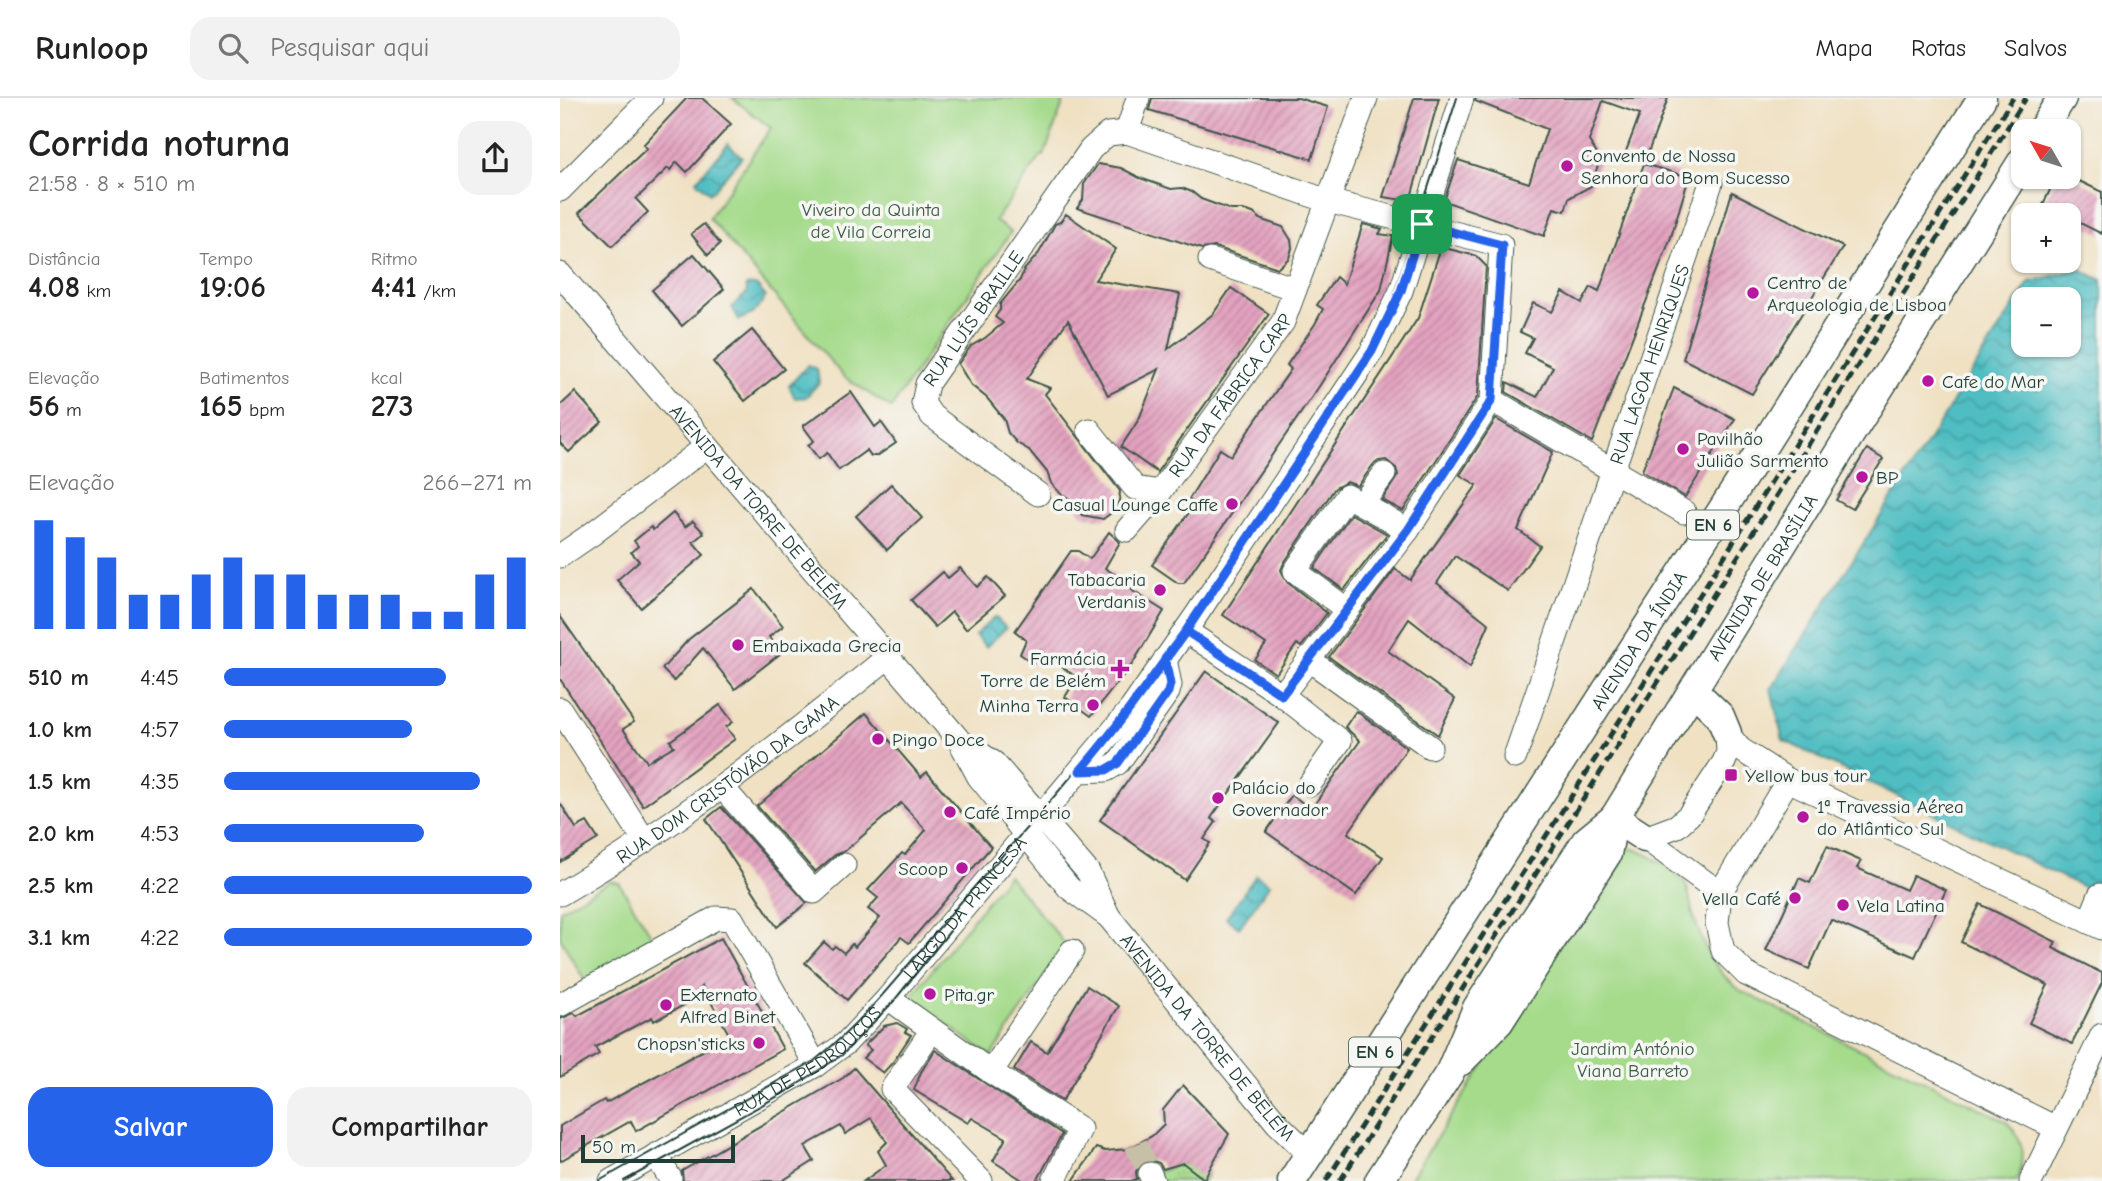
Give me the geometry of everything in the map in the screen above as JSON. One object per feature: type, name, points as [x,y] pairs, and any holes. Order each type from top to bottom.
[{"type":"main road","name":"AVENIDA DA ÍNDIA","points":[[1292,1181],[1768,440],[1982,98]]},
{"type":"main road","points":[[2049,119],[2062,98]]},
{"type":"main road","name":"AVENIDA DE BRASÍLIA","points":[[1378,1181],[1450,1072],[1477,1008],[1586,841],[1614,818],[2011,179]]},
{"type":"main road","points":[[1694,691],[1720,716],[1727,733]]},
{"type":"main road","points":[[1614,818],[1645,838]]},
{"type":"street","points":[[560,190],[651,98]]},
{"type":"street","points":[[1138,98],[1126,132],[1328,201],[1502,245],[1492,400],[1408,530],[1282,695]]},
{"type":"street","name":"RUA DA FÁBRICA CARP","points":[[1089,430],[1135,488],[1160,492],[1283,322],[1366,98]]},
{"type":"street","name":"LARGO DA PRINCESA","points":[[888,998],[1130,709],[1186,631],[1372,351],[1397,302],[1462,98]]},
{"type":"street","name":"RUA LUÍS BRAILLE","points":[[1038,494],[932,416],[923,404],[927,384],[1091,149],[1108,134],[1126,132]]},
{"type":"street","name":"RUA LAGOA HENRIQUES","points":[[1684,512],[1613,470],[1711,183]]},
{"type":"street","points":[[1210,260],[1295,289]]},
{"type":"street","name":"AVENIDA DA TORRE DE BELÉM","points":[[560,274],[959,740],[994,763],[1034,826],[1087,872],[1109,917],[1277,1123],[1309,1154]]},
{"type":"street","points":[[1492,400],[1613,470],[1515,757]]},
{"type":"street","points":[[560,555],[592,534],[707,446]]},
{"type":"street","points":[[1362,504],[1384,474]]},
{"type":"street","points":[[1128,530],[1160,492]]},
{"type":"street","points":[[1346,609],[1295,571],[1347,496],[1408,530]]},
{"type":"street","points":[[1186,631],[1282,695],[1340,741],[1310,784]]},
{"type":"street","name":"RUA DOM CRISTÓVÃO DA GAMA","points":[[560,894],[723,788],[888,657]]},
{"type":"street","points":[[1308,659],[1430,747]]},
{"type":"street","points":[[560,709],[645,841]]},
{"type":"street","points":[[1727,733],[1740,749],[1788,780],[2095,925],[2100,895]]},
{"type":"street","points":[[1645,838],[1677,826],[1689,816],[1724,762],[1728,752],[1727,733]]},
{"type":"street","points":[[1788,780],[1720,893],[1717,923],[1723,951],[1746,974],[2056,1128]]},
{"type":"street","points":[[723,788],[814,892],[844,864]]},
{"type":"street","points":[[1645,838],[1720,893]]},
{"type":"street","points":[[560,1005],[716,918],[732,919],[816,1065]]},
{"type":"street","points":[[991,1072],[1072,951]]},
{"type":"street","points":[[888,998],[991,1072],[1080,1129],[1054,1181]]},
{"type":"street","name":"RUA DE PEDROUÇOS","points":[[611,1181],[816,1065],[846,1043],[888,998]]},
{"type":"street","points":[[932,1030],[892,1089],[982,1181]]},
{"type":"street","points":[[2031,1181],[2102,1035]]},
{"type":"street","points":[[656,1155],[670,1178]]},
{"type":"green space","name":"Viveiro da Quinta de Vila Correia","points":[[732,98],[1065,98],[1044,156],[1042,155],[995,221],[1011,232],[891,408],[843,376],[709,218],[771,128]]},
{"type":"green space","name":"Jardim António Viana Barreto","points":[[1626,848],[1649,856],[1681,878],[1687,887],[1693,915],[1705,947],[1724,975],[1741,991],[2006,1121],[2017,1135],[2022,1149],[2022,1164],[2017,1181],[1409,1181],[1612,864]]},
{"type":"green space","points":[[1008,875],[1066,945],[991,1056],[910,998]]},
{"type":"green space","points":[[610,881],[619,883],[658,946],[586,983],[560,938],[560,910]]},
{"type":"green space","points":[[1183,1163],[1205,1175],[1208,1174],[1204,1181],[1131,1181]]},
{"type":"water","points":[[728,144],[742,157],[710,193],[696,181]]},
{"type":"water","points":[[2081,270],[2102,280],[2102,874],[2093,892],[1783,740],[1771,689],[2011,310],[2011,357],[2081,357],[2081,287],[2026,287],[2029,282],[2064,273],[2081,273]]},
{"type":"water","points":[[756,285],[766,297],[753,314],[739,320],[732,307],[747,293],[746,286]]},
{"type":"water","points":[[808,365],[817,369],[819,383],[806,397],[795,398],[789,386]]},
{"type":"water","points":[[995,617],[1006,628],[986,647],[975,635]]},
{"type":"water","points":[[1256,875],[1270,884],[1239,928],[1226,918]]},
{"type":"building","points":[[687,98],[702,98],[731,124],[687,172],[677,162],[636,199],[648,212],[612,246],[579,213],[647,148],[643,145]]},
{"type":"building","points":[[1152,98],[1298,98],[1328,107],[1312,159],[1149,110]]},
{"type":"building","points":[[1414,98],[1439,98],[1410,201],[1383,197]]},
{"type":"building","name":"Convento de Nossa Senhora do Bom Sucesso","points":[[1476,98],[1668,98],[1645,161],[1625,154],[1640,114],[1603,101],[1589,141],[1600,159],[1591,186],[1569,198],[1565,211],[1554,208],[1544,236],[1444,201],[1458,160],[1529,183],[1547,129],[1475,101]]},
{"type":"building","points":[[1098,164],[1121,168],[1171,189],[1182,188],[1201,199],[1231,210],[1253,213],[1262,220],[1283,227],[1291,240],[1289,258],[1278,268],[1215,247],[1202,249],[1077,208],[1083,200],[1084,184]]},
{"type":"building","points":[[1644,164],[1689,177],[1671,237],[1592,442],[1506,392],[1507,382],[1537,397],[1553,367],[1525,353],[1533,338],[1520,332],[1533,303],[1552,312],[1563,292],[1582,303],[1591,287],[1599,291]]},
{"type":"building","points":[[2081,182],[2102,192],[2102,234],[2081,224],[2081,203],[2044,203],[2050,189],[2081,189]]},
{"type":"building","points":[[1732,192],[1843,247],[1752,394],[1683,359]]},
{"type":"building","points":[[1066,214],[1116,249],[1095,280],[1180,294],[1168,349],[1213,314],[1231,288],[1269,314],[1157,472],[1121,447],[1139,419],[1159,369],[1108,395],[1068,320],[1027,379],[1050,388],[1045,394],[1120,491],[1115,510],[1103,519],[1082,515],[1070,499],[1060,493],[1029,450],[1017,443],[1008,433],[1004,419],[987,398],[971,385],[958,364],[971,346],[1003,323],[995,317],[1000,310],[1000,304],[1039,253],[1055,224]]},
{"type":"building","points":[[704,224],[720,244],[708,255],[691,234]]},
{"type":"building","points":[[1363,224],[1382,229],[1379,234],[1393,236],[1381,290],[1318,388],[1184,583],[1178,583],[1152,565],[1195,504],[1189,499],[1220,449],[1231,456],[1291,369],[1287,365],[1315,324],[1323,309],[1317,305],[1336,277],[1344,284]]},
{"type":"building","points":[[1441,247],[1476,256],[1486,266],[1478,396],[1403,511],[1382,500],[1398,475],[1396,468],[1386,460],[1373,465],[1358,486],[1347,482],[1335,488],[1281,570],[1287,582],[1327,613],[1301,647],[1297,644],[1276,674],[1255,660],[1266,644],[1223,615],[1418,318]]},
{"type":"building","points":[[694,254],[724,289],[682,326],[652,290]]},
{"type":"building","points":[[752,330],[784,369],[745,401],[713,362]]},
{"type":"building","name":"Pavilhão Julião Sarmento","points":[[1674,388],[1735,419],[1685,497],[1642,471]]},
{"type":"building","points":[[575,392],[602,422],[569,452],[560,443],[560,406]]},
{"type":"building","points":[[851,392],[875,427],[881,422],[896,443],[877,456],[871,456],[867,450],[839,470],[827,453],[819,459],[808,445],[814,441],[803,426]]},
{"type":"building","points":[[1496,419],[1553,452],[1518,530],[1540,546],[1508,591],[1455,556],[1437,583],[1489,624],[1470,667],[1409,619],[1388,651],[1455,699],[1438,735],[1329,657],[1395,569],[1410,580],[1477,485],[1460,475]]},
{"type":"building","points":[[1867,449],[1883,459],[1852,509],[1836,500]]},
{"type":"building","points":[[891,484],[922,518],[887,550],[856,516]]},
{"type":"building","points":[[673,513],[685,527],[693,521],[704,533],[693,542],[704,555],[641,608],[617,580],[639,561],[631,552],[638,546],[634,541],[651,527],[653,530]]},
{"type":"building","points":[[1351,514],[1387,534],[1344,590],[1314,568]]},
{"type":"building","points":[[1109,532],[1120,542],[1105,568],[1133,587],[1131,590],[1164,611],[1133,663],[1091,716],[1065,697],[1077,678],[1040,650],[1033,663],[1020,654],[1026,640],[1015,631],[1071,551],[1078,551],[1090,559]]},
{"type":"building","points":[[960,568],[977,587],[988,577],[1005,596],[966,629],[952,612],[935,627],[911,600],[943,572],[948,578]]},
{"type":"building","name":"Embaixada Grecia","points":[[754,589],[783,626],[769,637],[781,653],[735,689],[703,648],[674,681],[662,669],[689,639]]},
{"type":"building","points":[[560,616],[634,722],[623,729],[647,762],[674,746],[670,741],[720,705],[733,722],[726,727],[735,739],[643,806],[560,679]]},
{"type":"building","points":[[1206,671],[1279,723],[1211,818],[1216,822],[1204,839],[1210,843],[1185,880],[1100,820]]},
{"type":"building","points":[[1356,711],[1407,748],[1348,833],[1383,857],[1356,895],[1266,832],[1292,795],[1311,809],[1360,741],[1345,727]]},
{"type":"building","points":[[866,713],[921,777],[927,772],[991,847],[909,943],[901,937],[847,1000],[805,963],[824,942],[832,949],[835,946],[844,953],[852,944],[855,947],[880,918],[868,909],[878,898],[868,890],[902,853],[905,855],[926,830],[901,803],[845,851],[835,855],[815,872],[757,806]]},
{"type":"building","points":[[560,803],[576,828],[587,822],[598,839],[560,862]]},
{"type":"building","points":[[721,807],[807,903],[777,927],[706,819]]},
{"type":"building","name":"Vela Latina","points":[[1827,846],[1861,861],[1857,868],[1906,890],[1913,875],[1946,890],[1915,957],[1831,920],[1809,969],[1766,950],[1799,878],[1810,883]]},
{"type":"building","points":[[1980,904],[2056,942],[2053,948],[2102,973],[2102,983],[2072,1044],[2029,1023],[2048,985],[1961,942]]},
{"type":"building","points":[[721,938],[783,1049],[636,1131],[631,1121],[560,1161],[560,1126],[604,1100],[606,1103],[730,1036],[702,986],[690,1002],[654,1021],[652,1017],[595,1047],[599,1054],[560,1077],[560,1019],[574,1013],[577,1016]]},
{"type":"building","points":[[1087,986],[1119,1006],[1062,1101],[1014,1070],[1031,1042],[1047,1052]]},
{"type":"building","points":[[897,1023],[911,1035],[883,1073],[863,1058],[871,1050],[865,1045],[884,1026]]},
{"type":"building","points":[[935,1050],[1062,1134],[1037,1181],[1024,1181],[993,1161],[1006,1138],[972,1118],[968,1123],[914,1090],[921,1072]]},
{"type":"building","points":[[854,1068],[952,1181],[864,1181],[886,1165],[878,1151],[887,1142],[871,1118],[845,1134],[841,1126],[805,1146],[814,1161],[782,1181],[683,1181],[682,1171],[843,1078]]},
{"type":"building","points":[[1183,1085],[1229,1134],[1204,1179],[1183,1163],[1163,1169],[1159,1163],[1151,1160],[1139,1165],[1137,1179],[1131,1181],[1073,1181],[1096,1148],[1105,1151],[1128,1149],[1152,1136],[1164,1124],[1163,1110]]},
{"type":"tunnel","points":[[1136,1144],[1150,1174]]},
{"type":"tram line","points":[[599,1181],[814,1061],[835,1044],[891,985],[1109,731],[1221,574],[1368,349],[1389,311],[1457,98]]},
{"type":"tram line","points":[[624,1181],[789,1090],[842,1055],[893,1002],[950,931]]},
{"type":"railway","points":[[1326,1181],[2013,98]]},
{"type":"railway","points":[[1340,1181],[2026,98]]},
{"type":"place","name":"Convento de Nossa Senhora do Bom Sucesso","points":[[1567,166]]},
{"type":"place","name":"Centro de Arqueologia de Lisboa","points":[[1753,293]]},
{"type":"place","name":"Cafe do Mar","points":[[1928,381]]},
{"type":"place","name":"Pavilhão Julião Sarmento","points":[[1683,449]]},
{"type":"place","name":"BP","points":[[1862,477]]},
{"type":"place","name":"Casual Lounge Caffe","points":[[1232,504]]},
{"type":"place","name":"Tabacaria Verdanis","points":[[1160,590]]},
{"type":"place","name":"Embaixada Grecia","points":[[738,645]]},
{"type":"place","name":"Farmácia Torre de Belém","points":[[1120,669]]},
{"type":"place","name":"Minha Terra","points":[[1093,705]]},
{"type":"place","name":"Pingo Doce","points":[[878,739]]},
{"type":"place","name":"Yellow bus tour","points":[[1731,775]]},
{"type":"place","name":"Palácio do Governador","points":[[1218,798]]},
{"type":"place","name":"Café Império","points":[[950,812]]},
{"type":"place","name":"1ª Travessia Aérea do Atlântico Sul","points":[[1803,817]]},
{"type":"place","name":"Scoop","points":[[962,868]]},
{"type":"place","name":"Vella Café","points":[[1795,898]]},
{"type":"place","name":"Vela Latina","points":[[1843,905]]},
{"type":"place","name":"Pita.gr","points":[[930,994]]},
{"type":"place","name":"Externato Alfred Binet","points":[[666,1005]]},
{"type":"place","name":"Chopsn'sticks","points":[[759,1043]]},
{"type":"route","points":[[1422,224],[1401,291],[1385,329],[1372,351],[1186,631],[1165,659],[1130,709],[1080,771],[1106,770],[1118,763],[1168,692],[1170,684],[1165,659],[1186,631],[1282,695],[1408,530],[1492,400],[1502,245],[1422,224]]}]
